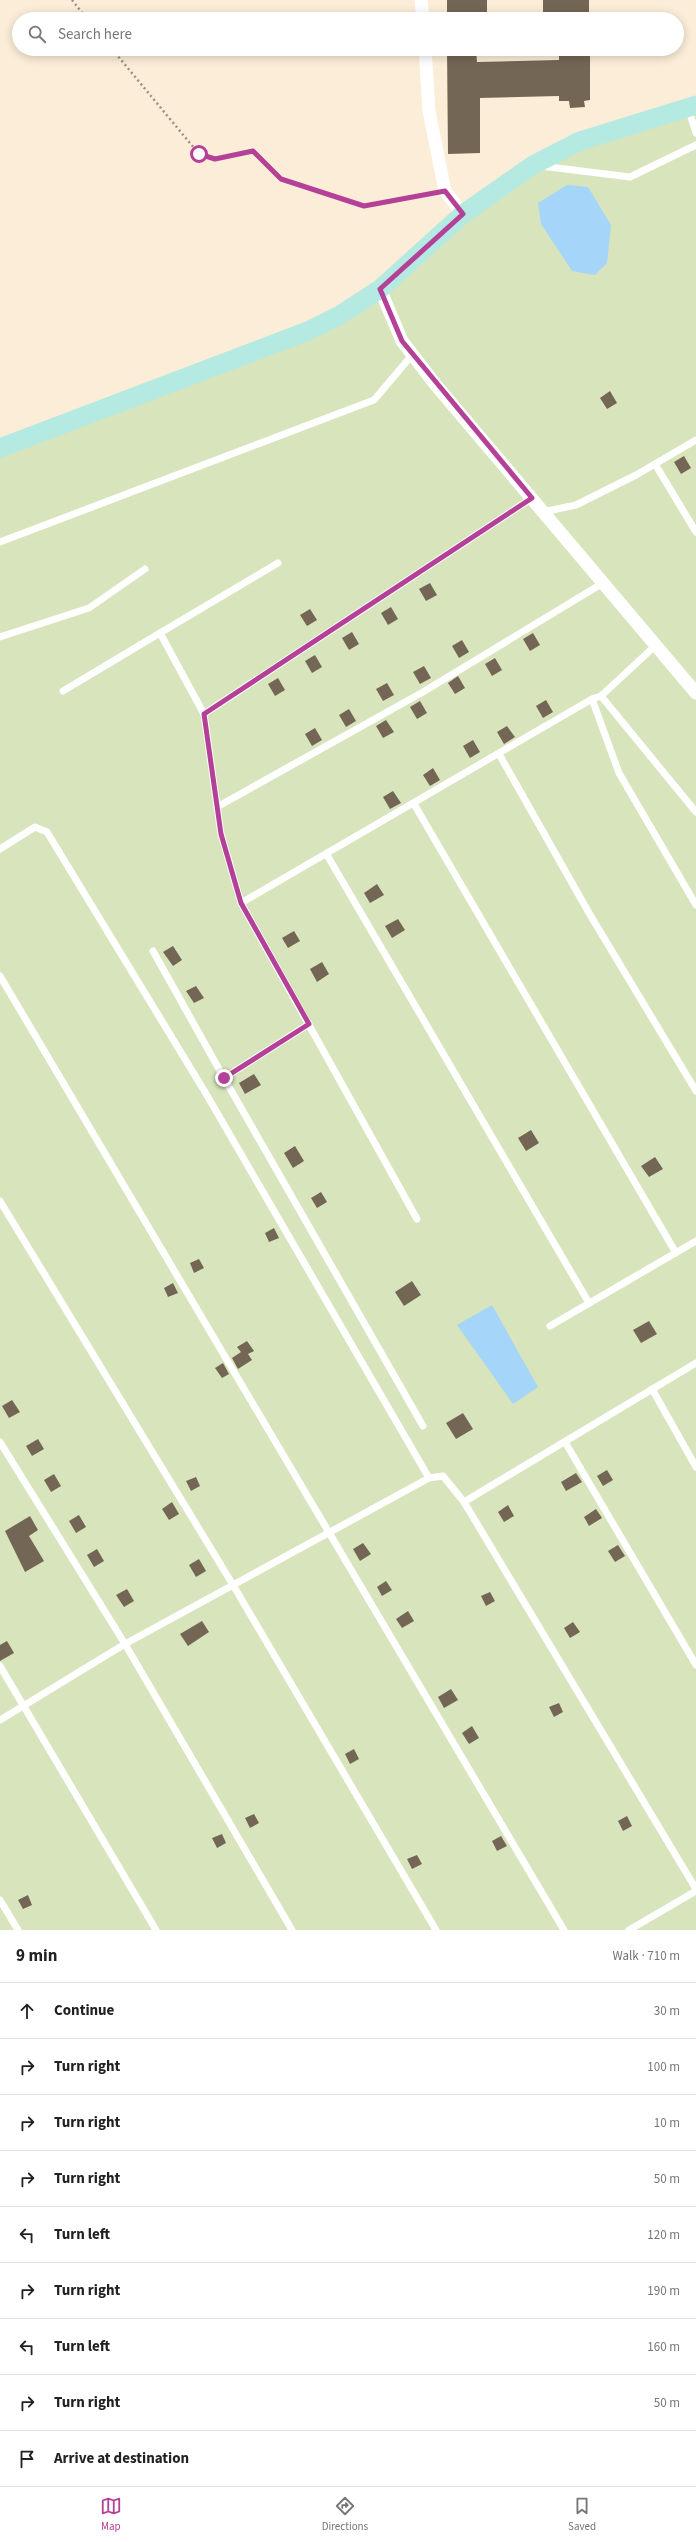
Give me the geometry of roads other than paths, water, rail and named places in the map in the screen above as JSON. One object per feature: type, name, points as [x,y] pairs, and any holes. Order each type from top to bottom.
[{"type":"street","points":[[422,0],[423,12]]},
{"type":"street","points":[[425,56],[429,111],[445,191],[463,214]]},
{"type":"street","points":[[0,448],[308,331],[340,315],[380,289],[463,214],[533,165],[580,141],[692,106]]},
{"type":"street","points":[[380,289],[402,341],[543,512],[696,693]]},
{"type":"lane","points":[[692,106],[696,133]]},
{"type":"lane","points":[[533,165],[630,177],[696,145]]},
{"type":"lane","points":[[0,542],[374,400],[413,354]]},
{"type":"lane","points":[[543,512],[576,505],[655,464],[696,440]]},
{"type":"lane","points":[[655,464],[696,532]]},
{"type":"lane","points":[[204,714],[532,498]]},
{"type":"lane","points":[[62,691],[278,563]]},
{"type":"lane","points":[[0,637],[89,608],[145,569]]},
{"type":"lane","points":[[217,807],[423,692],[603,583]]},
{"type":"lane","points":[[160,633],[204,714],[221,834],[241,903],[417,1219]]},
{"type":"lane","points":[[241,903],[414,804],[592,699],[601,696],[656,645]]},
{"type":"lane","points":[[601,696],[696,812]]},
{"type":"lane","points":[[592,699],[619,773],[696,905]]},
{"type":"lane","points":[[499,754],[589,913],[696,1091]]},
{"type":"lane","points":[[414,804],[676,1252]]},
{"type":"lane","points":[[0,849],[35,828],[47,832],[205,1092],[429,1478]]},
{"type":"lane","points":[[326,855],[589,1303]]},
{"type":"lane","points":[[153,951],[423,1426]]},
{"type":"lane","points":[[0,976],[564,1930]]},
{"type":"lane","points":[[224,1078],[309,1024]]},
{"type":"lane","points":[[0,1201],[233,1585],[436,1930]]},
{"type":"lane","points":[[550,1326],[696,1241]]},
{"type":"lane","points":[[464,1502],[696,1363]]},
{"type":"lane","points":[[652,1389],[696,1467]]},
{"type":"lane","points":[[0,1442],[125,1644],[292,1930]]},
{"type":"lane","points":[[565,1442],[696,1666]]},
{"type":"lane","points":[[0,1720],[125,1644],[429,1478],[443,1476],[464,1502],[696,1890],[630,1930]]},
{"type":"lane","points":[[0,1666],[156,1930]]},
{"type":"lane","points":[[0,1900],[18,1930]]},
{"type":"water","points":[[567,185],[588,187],[611,225],[607,263],[595,275],[572,271],[541,224],[538,203]]},
{"type":"water","points":[[492,1305],[538,1387],[513,1404],[457,1325]]}]
